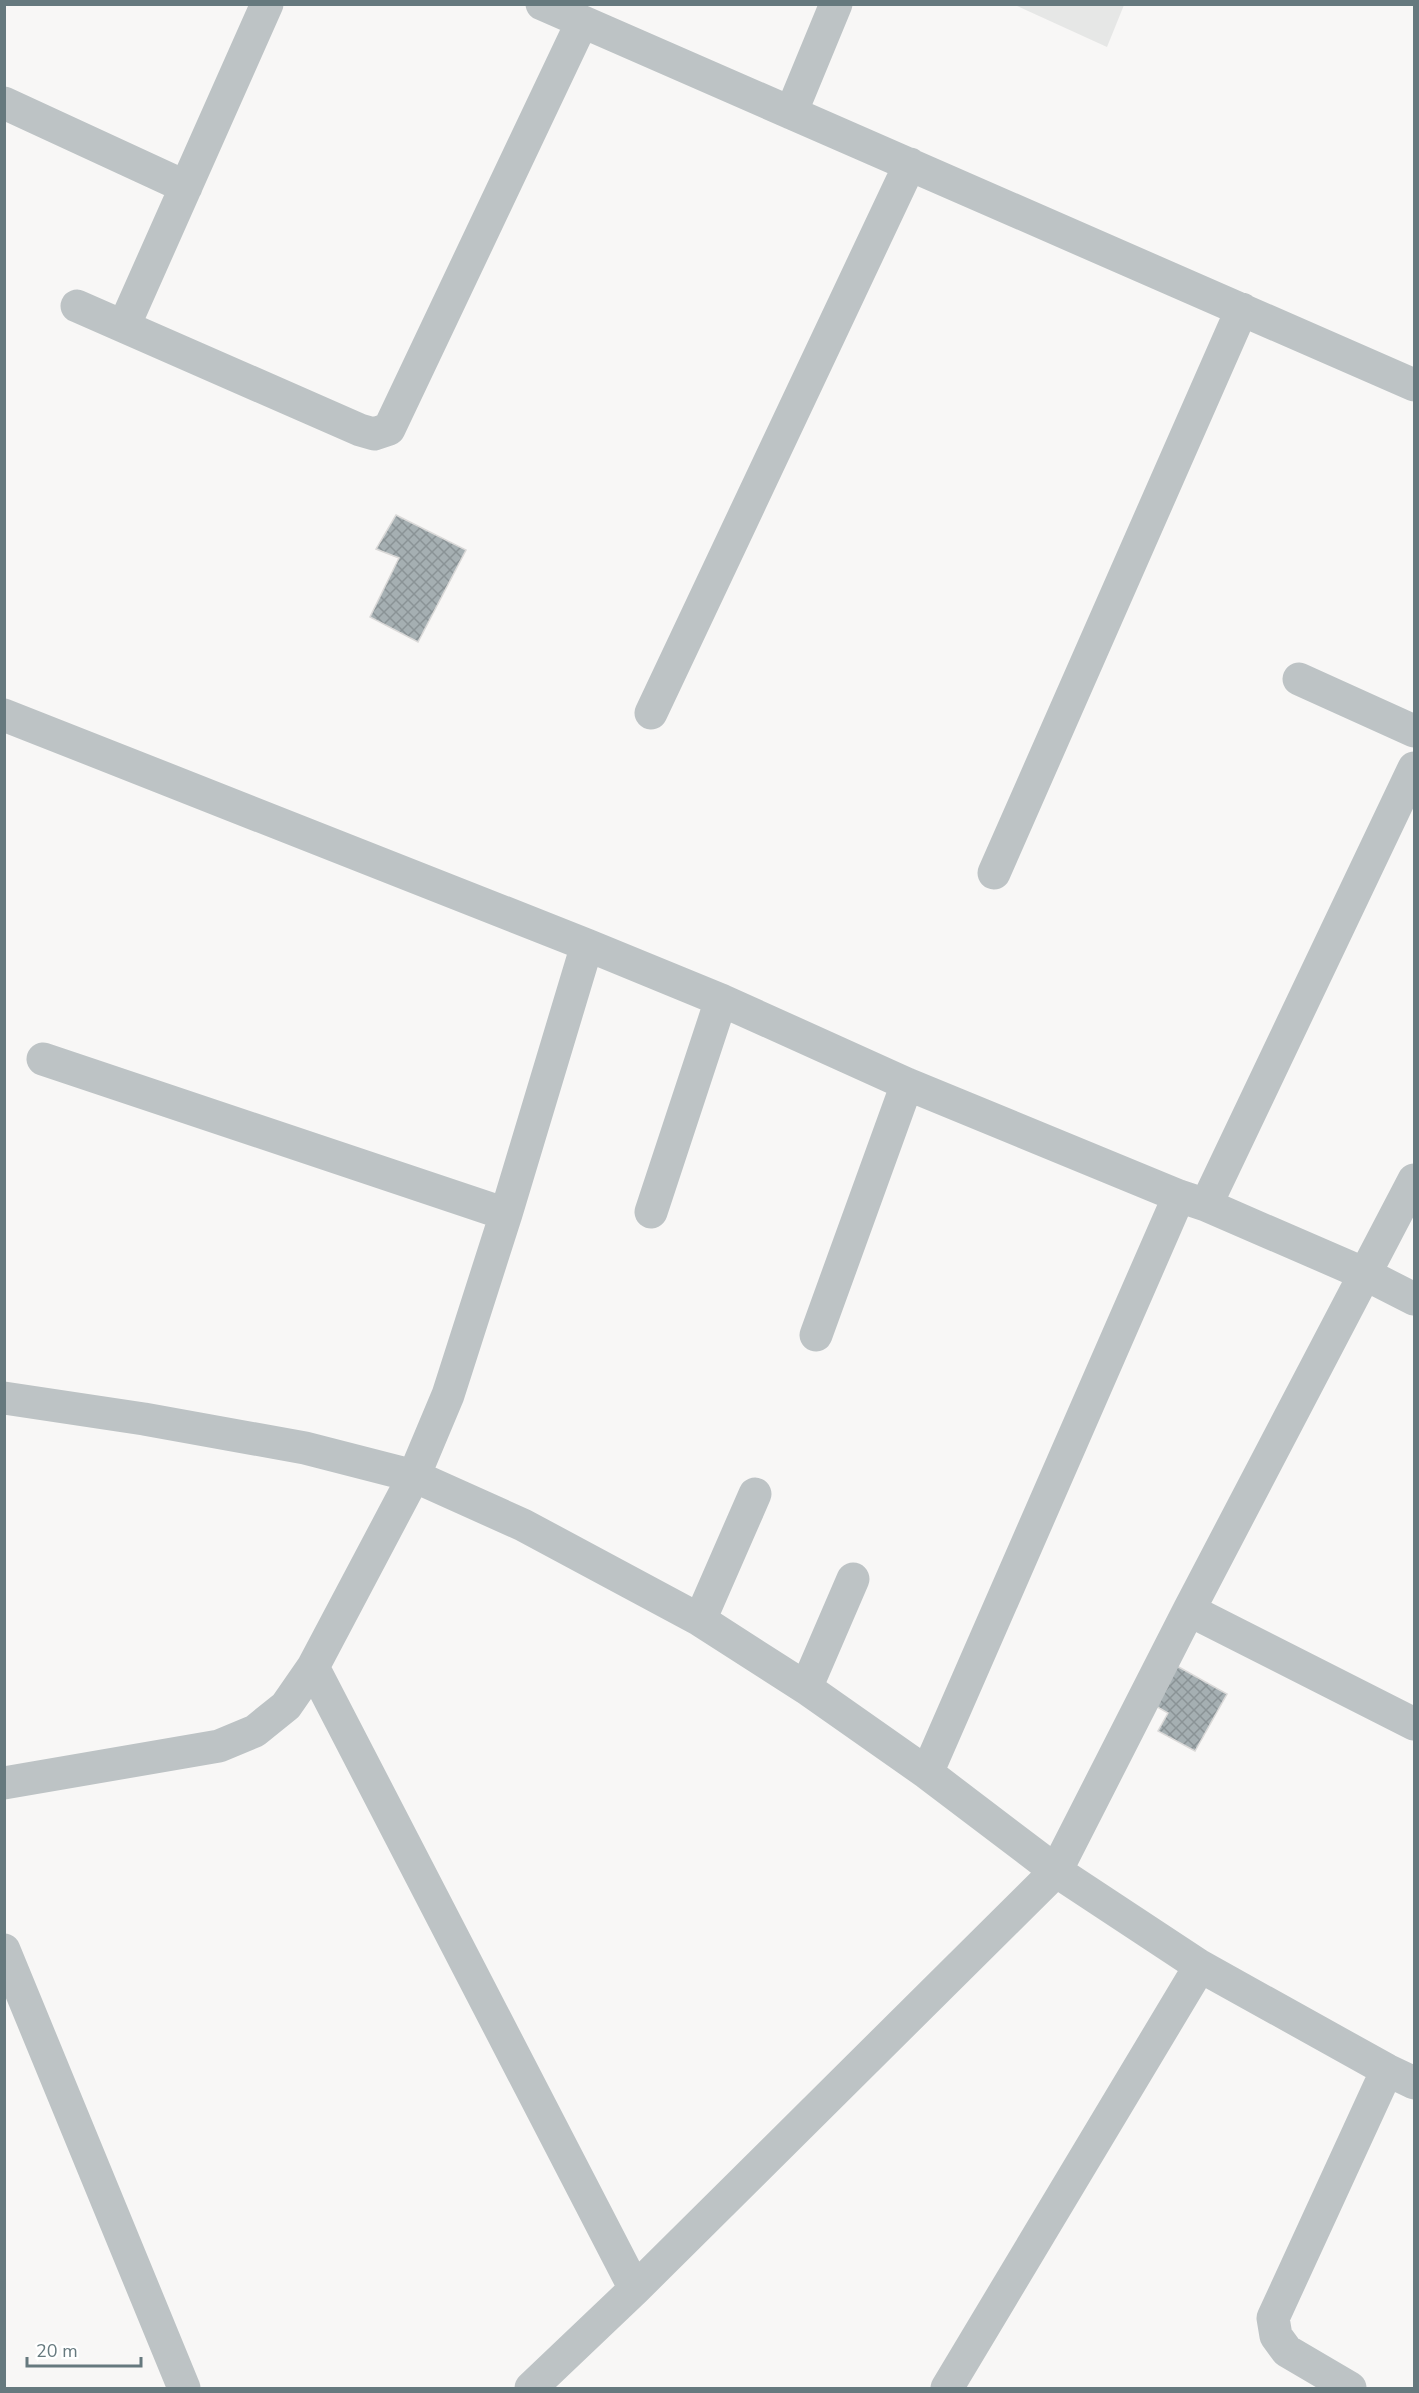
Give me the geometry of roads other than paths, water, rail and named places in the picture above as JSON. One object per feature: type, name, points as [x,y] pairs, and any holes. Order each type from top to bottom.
[{"type":"street","points":[[124,326],[267,4]]},
{"type":"street","points":[[542,4],[1414,385]]},
{"type":"street","points":[[791,112],[836,4]]},
{"type":"street","points":[[77,306],[360,430],[374,434],[389,429],[582,22]]},
{"type":"street","points":[[4,103],[186,187]]},
{"type":"street","points":[[651,713],[910,164]]},
{"type":"street","points":[[994,873],[1242,309]]},
{"type":"street","points":[[1299,679],[1414,731]]},
{"type":"street","points":[[4,715],[721,1000],[907,1084],[1193,1200],[1365,1274],[1414,1299]]},
{"type":"street","points":[[927,1773],[1193,1200],[1414,768]]},
{"type":"street","points":[[4,1783],[219,1746],[255,1731],[286,1706],[313,1667],[414,1476],[448,1395],[506,1214],[587,945]]},
{"type":"street","points":[[651,1212],[721,1000]]},
{"type":"street","points":[[43,1059],[506,1214]]},
{"type":"street","points":[[816,1335],[907,1084]]},
{"type":"street","points":[[545,2385],[635,2289],[1056,1871],[1189,1610],[1414,1180]]},
{"type":"street","points":[[4,1398],[144,1419],[306,1448],[414,1476],[523,1525],[700,1620],[806,1688],[927,1773],[1056,1871],[1200,1966],[1401,2076],[1274,2318],[1276,2336],[1287,2351],[1350,2388]]},
{"type":"street","points":[[700,1620],[755,1494]]},
{"type":"street","points":[[806,1688],[853,1579]]},
{"type":"street","points":[[1189,1610],[1414,1724]]},
{"type":"street","points":[[313,1667],[635,2289]]},
{"type":"street","points":[[4,1950],[184,2388]]},
{"type":"street","points":[[947,2388],[1200,1966]]}]
